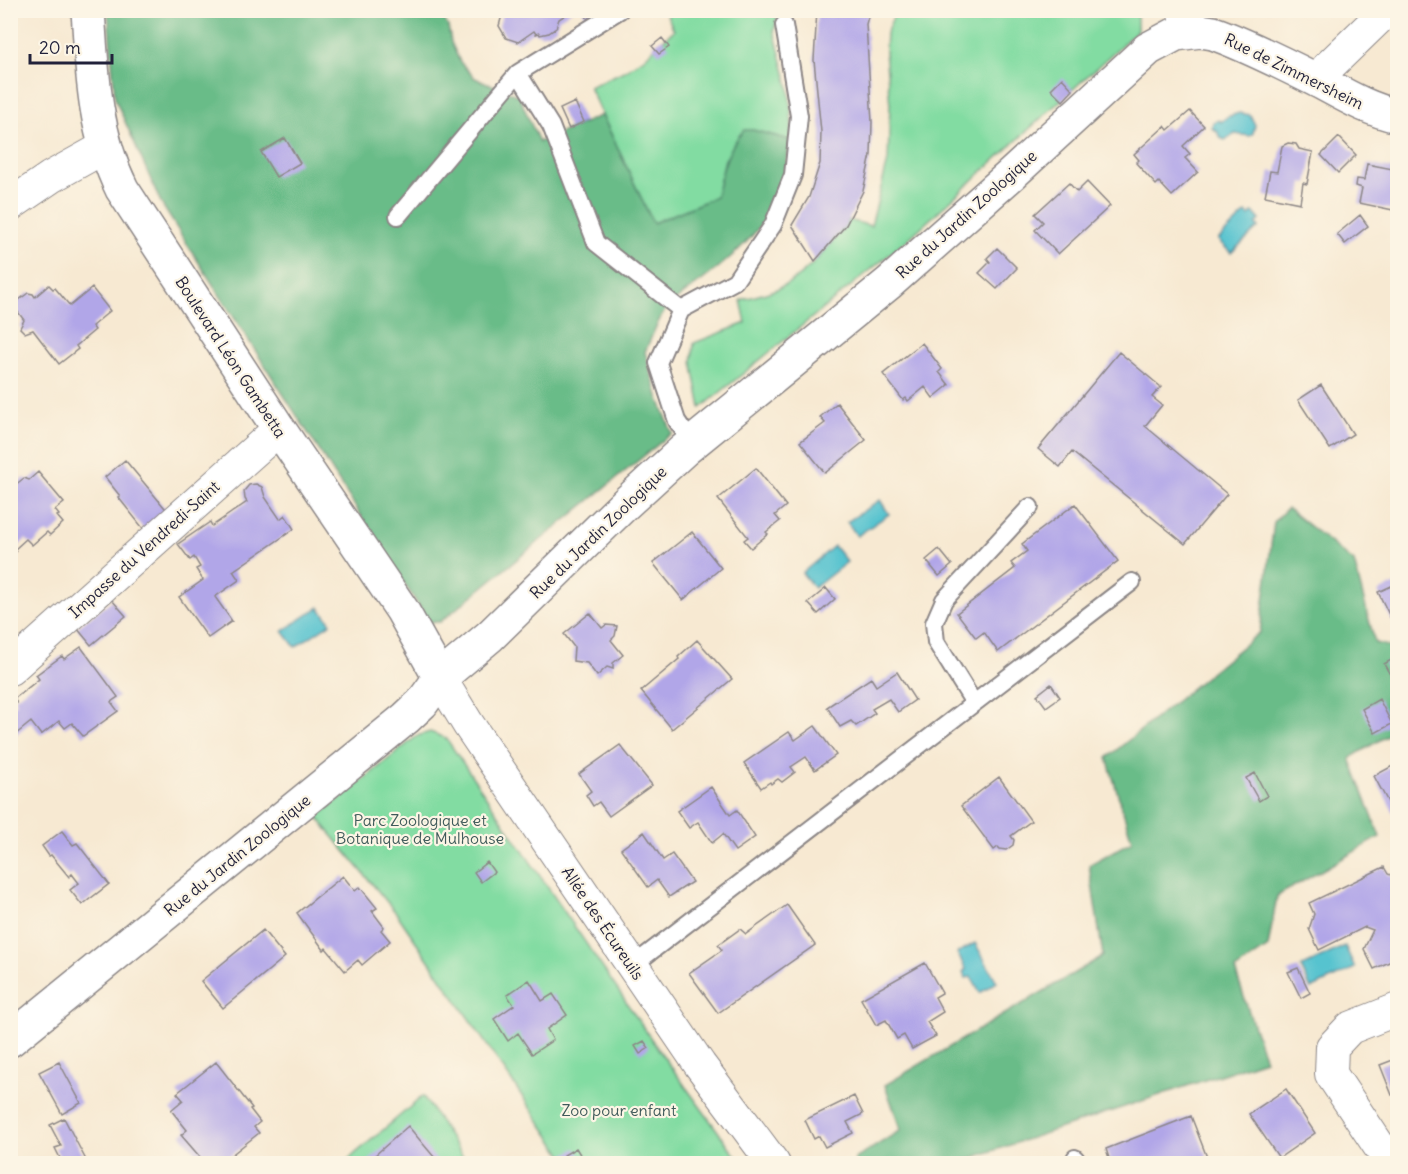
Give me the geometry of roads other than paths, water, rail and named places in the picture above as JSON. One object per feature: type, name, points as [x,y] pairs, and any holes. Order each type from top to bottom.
[{"type":"main road","name":"Boulevard Léon Gambetta","points":[[88,10],[94,99],[105,147],[115,175],[129,201],[279,429],[402,610],[440,678]]},
{"type":"main road","name":"Rue de Zimmersheim","points":[[1187,21],[1201,31],[1223,36],[1382,113],[1398,116]]},
{"type":"main road","name":"Rue du Jardin Zoologique","points":[[10,1040],[406,718],[422,703],[440,678],[490,636],[625,504],[692,443],[889,283],[1148,49],[1187,21]]},
{"type":"street","points":[[1319,82],[1327,68],[1387,10]]},
{"type":"street","points":[[10,205],[51,177],[105,147]]},
{"type":"street","name":"Impasse du Vendredi-Saint","points":[[10,669],[279,429]]},
{"type":"street","name":"Allée des Écureuils","points":[[440,678],[468,724],[700,1065],[774,1164]]},
{"type":"street","points":[[1391,1164],[1330,1074],[1332,1047],[1350,1028],[1398,1009]]},
{"type":"lane","points":[[398,216],[518,73],[620,10]]},
{"type":"lane","points":[[692,443],[677,421],[658,363],[681,310],[735,281],[773,225],[793,175],[799,116],[784,25]]},
{"type":"lane","points":[[518,73],[550,126],[596,243],[681,310]]},
{"type":"lane","points":[[974,703],[936,642],[934,623],[944,600],[1030,507]]},
{"type":"lane","points":[[632,966],[1132,582]]},
{"type":"water","points":[[1239,113],[1250,115],[1255,125],[1253,133],[1250,136],[1235,134],[1225,140],[1220,138],[1217,131],[1212,128],[1213,122],[1219,120],[1221,122]]},
{"type":"water","points":[[1253,212],[1260,220],[1256,224],[1259,227],[1231,253],[1218,240],[1246,213],[1249,216]]},
{"type":"water","points":[[880,500],[889,514],[857,536],[847,522]]},
{"type":"water","points":[[834,546],[847,562],[814,588],[802,573]]},
{"type":"water","points":[[319,607],[331,623],[295,647],[283,631]]},
{"type":"water","points":[[975,943],[997,982],[980,993],[971,977],[966,978],[963,972],[966,969],[957,953]]},
{"type":"water","points":[[1345,946],[1355,968],[1311,989],[1301,967]]},
{"type":"park label","name":"Parc Zoologique et Botanique de Mulhouse","points":[[420,829]]},
{"type":"park label","name":"Zoo pour enfant","points":[[619,1110]]}]
